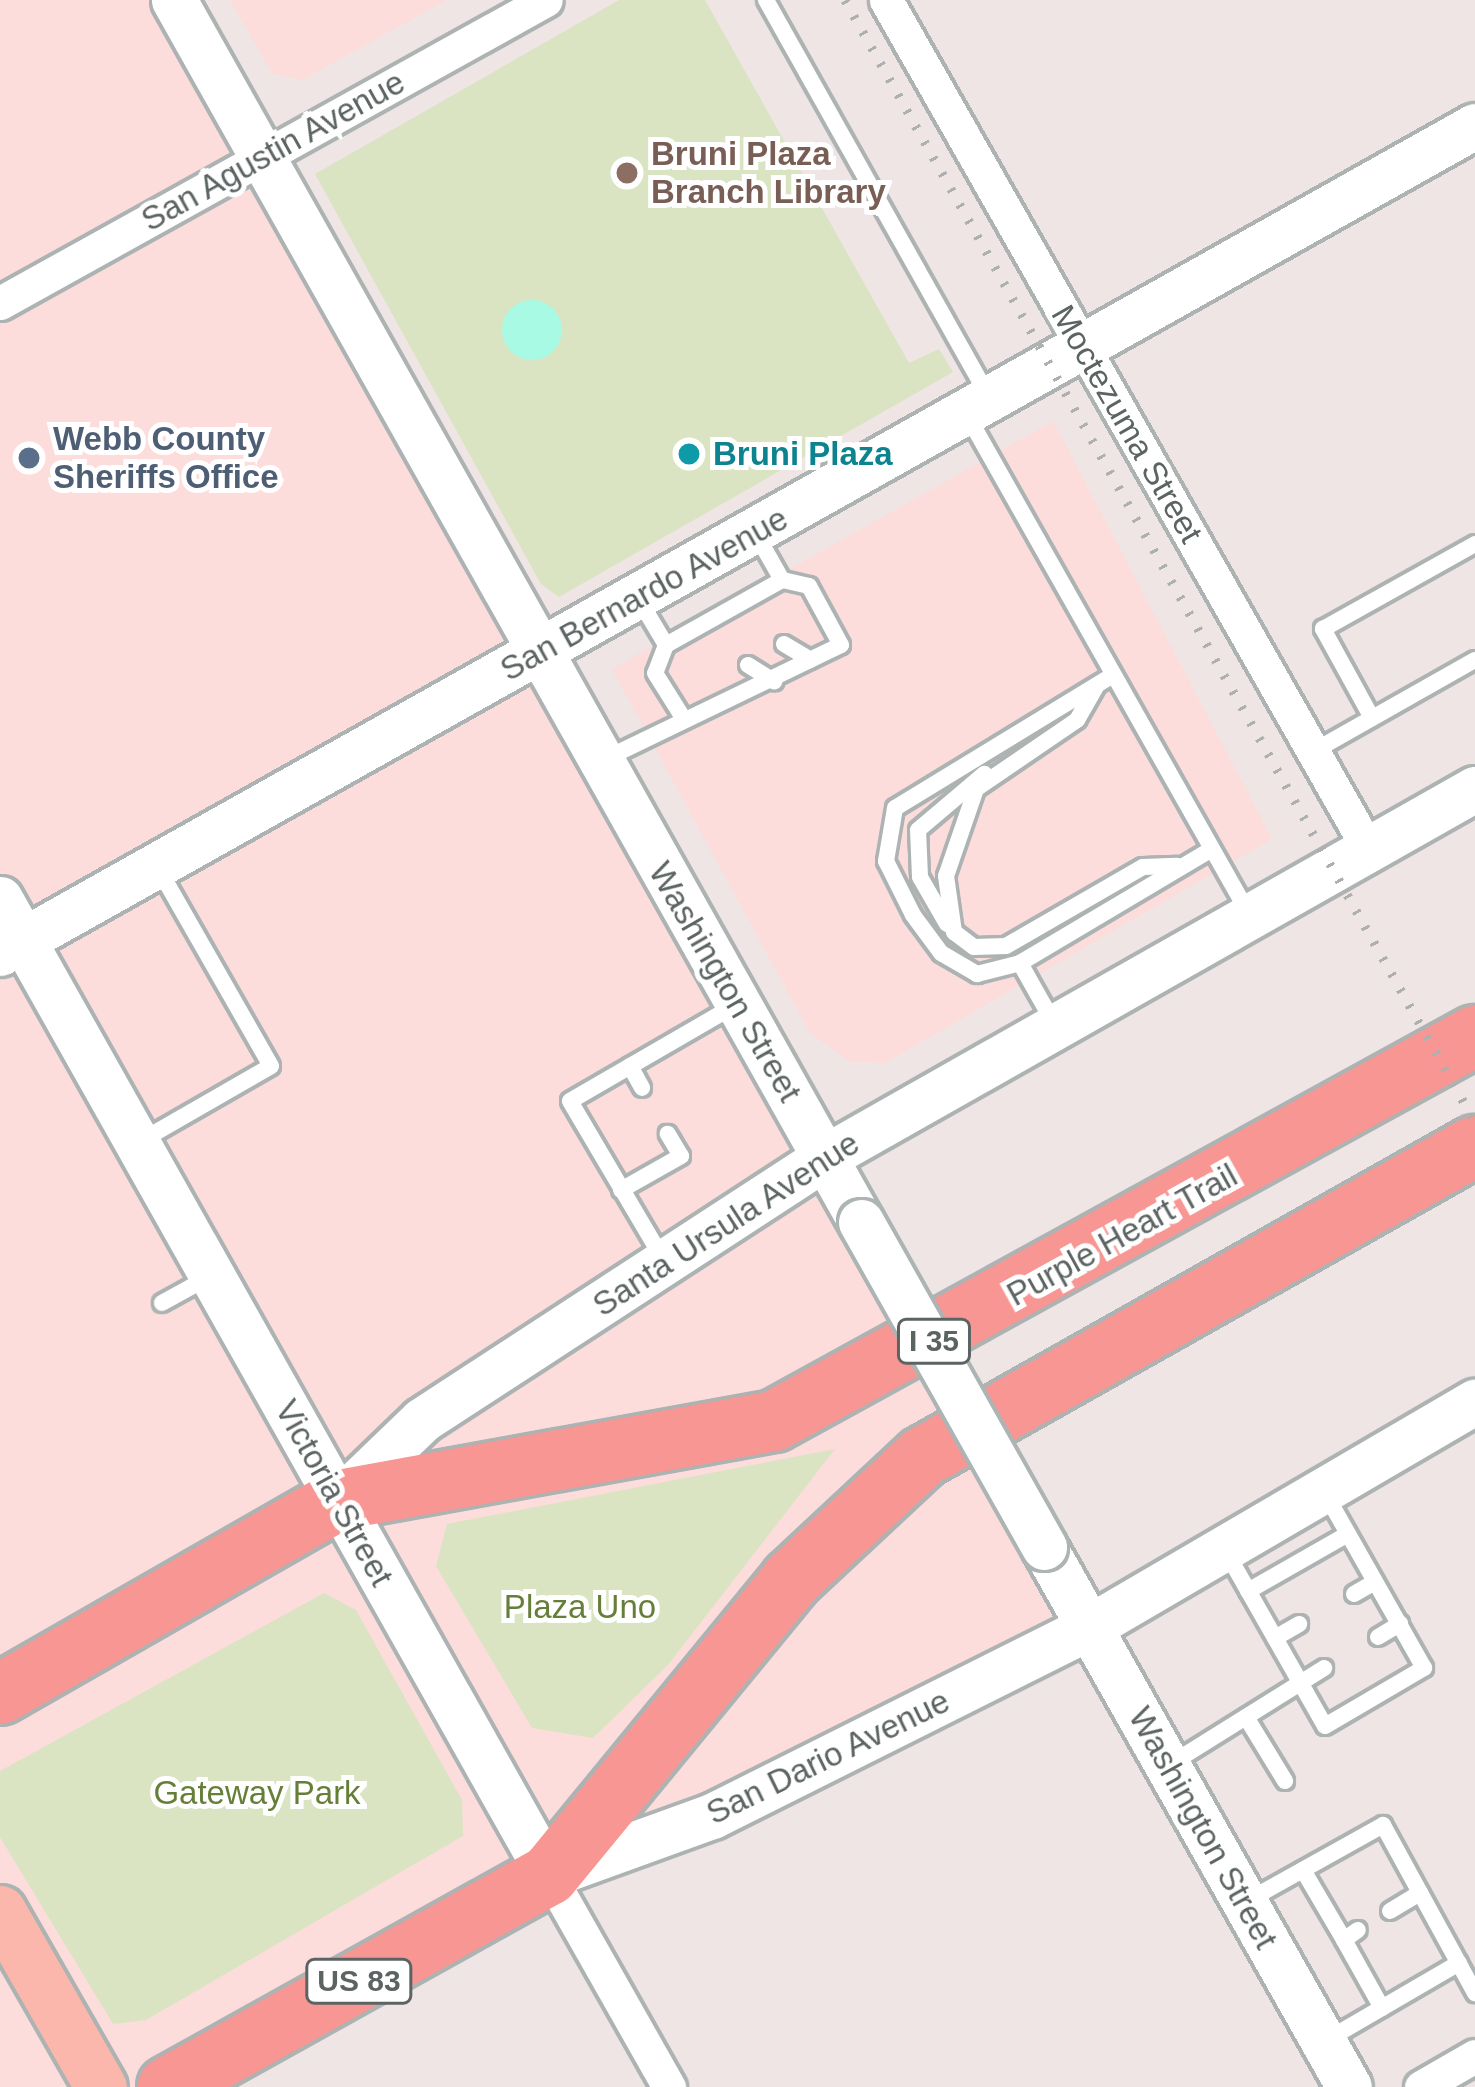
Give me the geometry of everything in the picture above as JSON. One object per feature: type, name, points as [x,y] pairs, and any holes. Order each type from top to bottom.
[{"type":"highway","name":"Purple Heart Trail","points":[[339,1501],[774,1421],[1475,1036]]},
{"type":"highway","points":[[549,1875],[857,1508],[922,1457],[1475,1146]]},
{"type":"highway","name":"Santa Ursula Avenue","points":[[0,1694],[339,1501]]},
{"type":"highway","name":"San Dario Avenue","points":[[169,2087],[549,1875]]},
{"type":"main road","name":"Washington Street","points":[[174,0],[537,653],[1349,2087]]},
{"type":"main road","name":"San Bernardo Avenue","points":[[12,947],[1475,126]]},
{"type":"main road","name":"Santa Ursula Avenue","points":[[339,1501],[422,1420],[825,1157],[1475,789]]},
{"type":"main road","name":"Victoria Street","points":[[0,899],[12,947],[137,1142],[549,1875]]},
{"type":"main road","name":"San Dario Avenue","points":[[549,1875],[712,1816],[1091,1626],[1475,1402]]},
{"type":"main road","points":[[0,1911],[101,2087]]},
{"type":"street","name":"San Agustin Avenue","points":[[0,303],[546,0]]},
{"type":"street","name":"Moctezuma Street","points":[[886,0],[1368,848]]},
{"type":"street","name":"Victoria Street","points":[[549,1875],[669,2087]]},
{"type":"street","points":[[1421,2087],[1475,2056]]},
{"type":"lane","points":[[766,0],[979,408],[1105,680],[1250,915]]},
{"type":"lane","points":[[599,763],[682,716],[705,719],[841,645],[809,586],[782,580],[755,532]]},
{"type":"lane","points":[[1372,718],[1322,629],[1475,544]]},
{"type":"lane","points":[[666,645],[696,637],[782,580]]},
{"type":"lane","points":[[638,597],[666,645]]},
{"type":"lane","points":[[784,644],[812,660]]},
{"type":"lane","points":[[666,645],[655,673],[682,716]]},
{"type":"lane","points":[[1314,751],[1475,660]]},
{"type":"lane","points":[[748,665],[774,681]]},
{"type":"lane","points":[[1105,680],[1076,720],[950,793],[918,830],[920,877],[953,932],[974,947],[1006,946],[1144,867],[1181,866]]},
{"type":"lane","points":[[1105,680],[908,794],[890,826],[886,861],[941,952],[977,974],[1020,963],[1212,849]]},
{"type":"lane","points":[[953,932],[946,876],[961,824],[976,789],[1006,762]]},
{"type":"lane","points":[[137,1142],[271,1066],[157,865]]},
{"type":"lane","points":[[1020,963],[1056,1027]]},
{"type":"lane","points":[[664,1262],[570,1101],[738,1004]]},
{"type":"lane","points":[[630,1066],[642,1088]]},
{"type":"lane","points":[[621,1190],[681,1156],[668,1134]]},
{"type":"lane","points":[[161,1304],[212,1276]]},
{"type":"lane","points":[[1224,1548],[1325,1726],[1424,1668],[1324,1490]]},
{"type":"lane","points":[[1248,1591],[1348,1534]]},
{"type":"lane","points":[[1354,1594],[1375,1582]]},
{"type":"lane","points":[[1275,1638],[1299,1624]]},
{"type":"lane","points":[[1378,1637],[1400,1624]]},
{"type":"lane","points":[[1168,1766],[1324,1668]]},
{"type":"lane","points":[[1246,1717],[1285,1781]]},
{"type":"lane","points":[[1245,1902],[1384,1825],[1475,1993]]},
{"type":"lane","points":[[1303,1870],[1351,1935],[1382,2008]]},
{"type":"lane","points":[[1390,1911],[1420,1893]]},
{"type":"lane","points":[[1324,2042],[1459,1964]]},
{"type":"shaded area","points":[[0,0],[174,0],[1091,1626],[168,2087],[0,2087]]},
{"type":"shaded area","points":[[230,0],[447,0],[302,80],[272,73]]},
{"type":"shaded area","points":[[532,300],[553,309],[562,330],[553,351],[532,360],[511,351],[502,330],[511,309]]},
{"type":"shaded area","points":[[1053,421],[1272,839],[885,1063],[850,1062],[810,1033],[612,669]]},
{"type":"green space","name":"Bruni Plaza","points":[[619,0],[705,0],[909,363],[939,349],[953,372],[559,597],[541,584],[315,174]]},
{"type":"green space","name":"Plaza Uno","points":[[835,1449],[668,1665],[593,1738],[532,1728],[436,1566],[447,1524]]},
{"type":"green space","name":"Gateway Park","points":[[324,1593],[356,1610],[462,1800],[463,1836],[146,2020],[113,2024],[0,1837],[0,1771]]},
{"type":"railway","points":[[845,0],[1475,1122]]},
{"type":"place","name":"Bruni Plaza Branch Library","points":[[627,173]]},
{"type":"place","name":"Bruni Plaza","points":[[689,454]]},
{"type":"place","name":"Webb County Sheriffs Office","points":[[29,458]]}]
